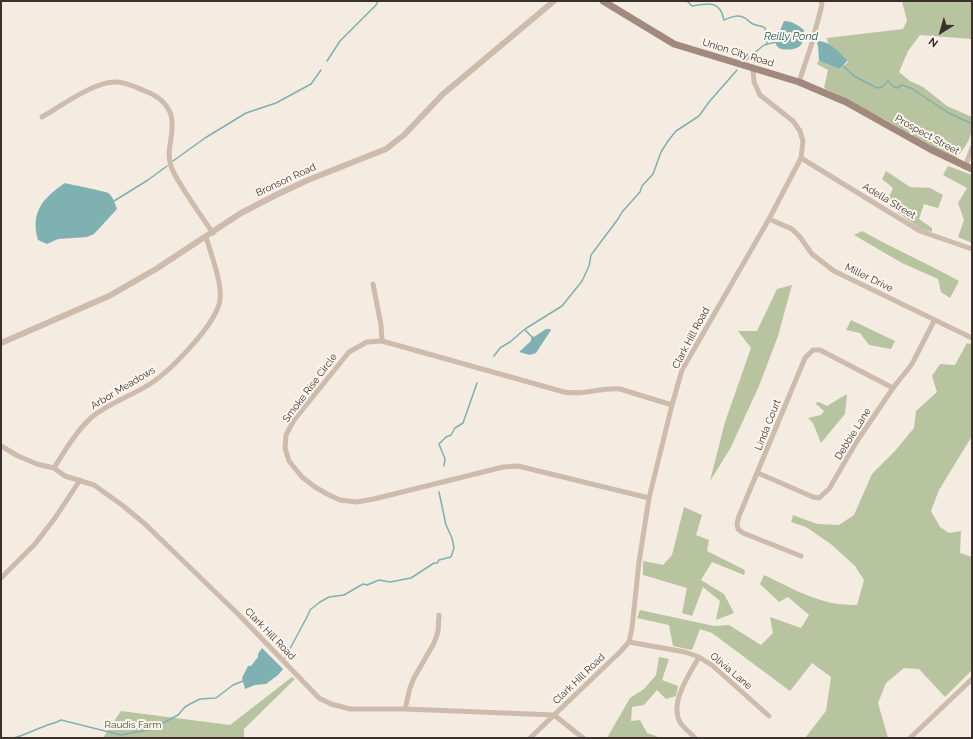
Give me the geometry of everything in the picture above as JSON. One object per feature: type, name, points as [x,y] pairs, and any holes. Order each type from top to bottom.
[{"type":"main road","name":"Union City Road","points":[[603,1],[658,36],[674,44],[799,82],[846,102],[873,116]]},
{"type":"main road","name":"Prospect Street","points":[[873,116],[930,149],[965,167],[972,169]]},
{"type":"street","name":"Bronson Road","points":[[1,343],[23,332],[66,316],[109,296],[156,269],[213,233],[241,213],[276,194],[392,146],[443,94],[554,1]]},
{"type":"street","points":[[799,82],[811,46],[822,4],[821,1]]},
{"type":"street","name":"Clark Hill Road","points":[[1,446],[18,456],[37,464],[54,468],[65,476],[94,485],[107,493],[145,524],[239,615],[318,698],[331,704],[350,709],[405,709],[554,715],[629,642],[649,498],[682,370],[769,219],[801,158],[803,141],[800,131],[793,121],[760,95],[754,82],[753,68]]},
{"type":"street","points":[[42,117],[97,86],[107,82],[117,82],[130,86],[159,98],[170,113],[173,124],[169,153],[170,164],[174,174],[213,233]]},
{"type":"street","points":[[965,167],[972,148]]},
{"type":"street","name":"Adella Street","points":[[801,158],[920,231],[972,249]]},
{"type":"street","name":"Miller Drive","points":[[769,219],[792,229],[800,237],[812,254],[834,271],[934,321],[972,338]]},
{"type":"street","name":"Arbor Meadows","points":[[54,468],[81,429],[90,419],[100,411],[163,375],[197,339],[212,320],[218,309],[220,298],[217,276],[206,237]]},
{"type":"street","points":[[373,284],[382,326],[382,341]]},
{"type":"street","name":"Debbie Lane","points":[[758,473],[813,497],[819,498],[829,489],[857,441],[893,388],[912,364],[934,321]]},
{"type":"street","name":"Smoke Rise Circle","points":[[649,498],[518,466],[503,467],[357,502],[340,500],[315,487],[302,477],[289,461],[285,448],[286,435],[294,420],[349,352],[367,342],[382,341],[564,392],[575,394],[611,388],[620,389],[672,406]]},
{"type":"street","name":"Linda Court","points":[[801,556],[743,533],[738,529],[738,523],[739,516],[805,358],[813,350],[820,350],[893,388]]},
{"type":"street","points":[[1,578],[35,544],[55,518],[80,480]]},
{"type":"street","points":[[405,709],[414,678],[434,643],[438,632],[439,615]]},
{"type":"street","name":"Olivia Lane","points":[[629,642],[685,652],[699,657],[713,666],[769,716]]},
{"type":"street","points":[[696,738],[680,722],[677,713],[678,702],[682,689],[699,657]]},
{"type":"street","points":[[910,738],[972,678]]},
{"type":"street","points":[[530,738],[554,715],[584,738]]},
{"type":"green space","points":[[902,1],[972,1],[972,39],[920,35],[908,51],[899,72],[910,81],[923,87],[947,106],[972,117],[969,140],[956,159],[928,145],[888,121],[824,88],[828,70],[817,64],[819,60],[840,69],[848,62],[828,43],[827,38],[903,29],[907,21]]},
{"type":"green space","points":[[948,166],[972,175],[972,243],[958,237],[964,220],[958,203],[967,188],[943,175]]},
{"type":"green space","points":[[886,171],[910,187],[930,188],[943,195],[938,208],[924,204],[919,219],[932,228],[932,232],[921,229],[886,204],[893,188],[882,179]]},
{"type":"green space","points":[[862,231],[959,281],[950,298],[941,292],[938,279],[902,263],[854,235]]},
{"type":"green space","points":[[792,285],[778,336],[759,386],[730,449],[710,481],[725,422],[751,348],[738,331],[757,331],[777,289]]},
{"type":"green space","points":[[851,320],[895,341],[891,349],[869,345],[860,333],[846,330]]},
{"type":"green space","points":[[967,343],[972,344],[972,436],[939,490],[931,511],[940,527],[949,533],[961,531],[960,553],[972,557],[972,670],[945,697],[919,669],[904,668],[886,683],[878,703],[888,738],[805,738],[826,711],[831,677],[812,663],[790,691],[712,633],[700,629],[692,650],[673,646],[669,625],[637,618],[640,610],[714,626],[729,625],[761,645],[773,633],[770,617],[801,628],[809,615],[788,597],[779,602],[760,584],[764,575],[820,600],[844,605],[857,605],[864,580],[855,566],[832,545],[806,527],[791,522],[793,515],[817,524],[839,525],[854,515],[872,474],[895,451],[914,428],[916,411],[937,392],[932,376],[940,364],[955,365]]},
{"type":"green space","points":[[847,394],[845,414],[821,443],[813,423],[808,418],[821,415],[824,411],[815,403],[819,402],[827,406]]},
{"type":"green space","points":[[684,507],[702,515],[696,535],[709,540],[707,551],[745,570],[744,575],[712,562],[701,580],[724,594],[734,613],[716,620],[720,601],[703,587],[692,616],[682,613],[687,588],[643,575],[643,561],[663,565],[672,555]]},
{"type":"green space","points":[[659,657],[669,659],[662,680],[678,686],[676,696],[666,699],[657,690],[644,705],[632,707],[631,721],[640,720],[647,733],[658,738],[607,738],[630,698],[644,689],[656,675]]},
{"type":"green space","name":"Raudis Farm","points":[[292,677],[295,679],[244,729],[244,738],[103,738],[121,711],[230,725]]},
{"type":"water","name":"Reilly Pond","points":[[784,21],[795,24],[804,30],[803,42],[798,47],[784,49],[779,48],[776,45],[774,39],[775,35],[779,33]]},
{"type":"water","points":[[819,41],[830,45],[846,59],[847,61],[840,69],[819,60],[817,43]]},
{"type":"water","points":[[65,183],[110,194],[117,209],[94,234],[87,237],[58,239],[47,244],[38,240],[36,230],[37,214],[40,207],[50,194]]},
{"type":"water","points":[[546,329],[551,330],[536,353],[530,355],[519,352],[531,341],[533,336],[534,337]]},
{"type":"water","points":[[262,648],[283,669],[266,684],[255,685],[245,689],[242,678],[248,666],[251,666],[258,657],[258,654]]},
{"type":"waterway","points":[[327,61],[340,41],[376,5],[378,1]]},
{"type":"waterway","points":[[687,1],[692,6],[703,4],[712,4],[716,6],[720,9],[724,20],[740,16],[752,24],[764,27],[767,44]]},
{"type":"waterway","points":[[746,60],[764,45],[776,42]]},
{"type":"waterway","points":[[843,66],[854,76],[877,88],[882,87],[888,81],[897,88],[902,85],[911,88],[947,112],[970,123]]},
{"type":"waterway","points":[[173,161],[205,138],[246,113],[276,103],[311,84],[321,70]]},
{"type":"waterway","points":[[494,356],[500,348],[510,342],[525,329],[562,306],[582,281],[589,266],[591,255],[622,212],[640,192],[642,186],[653,174],[661,152],[668,141],[676,131],[699,116],[709,102],[737,70]]},
{"type":"waterway","points":[[114,201],[148,180],[167,166]]},
{"type":"waterway","points":[[525,330],[532,337]]},
{"type":"waterway","points":[[444,466],[445,459],[439,444],[446,437],[451,435],[455,428],[463,423],[477,383]]},
{"type":"waterway","points":[[285,658],[310,610],[320,602],[329,597],[344,595],[363,584],[367,585],[379,580],[390,582],[411,578],[434,563],[437,563],[439,560],[451,557],[454,548],[452,538],[446,525],[439,492]]},
{"type":"waterway","points":[[14,738],[61,720],[121,735],[152,729],[178,715],[190,704],[200,699],[216,698],[233,685],[243,681]]}]
